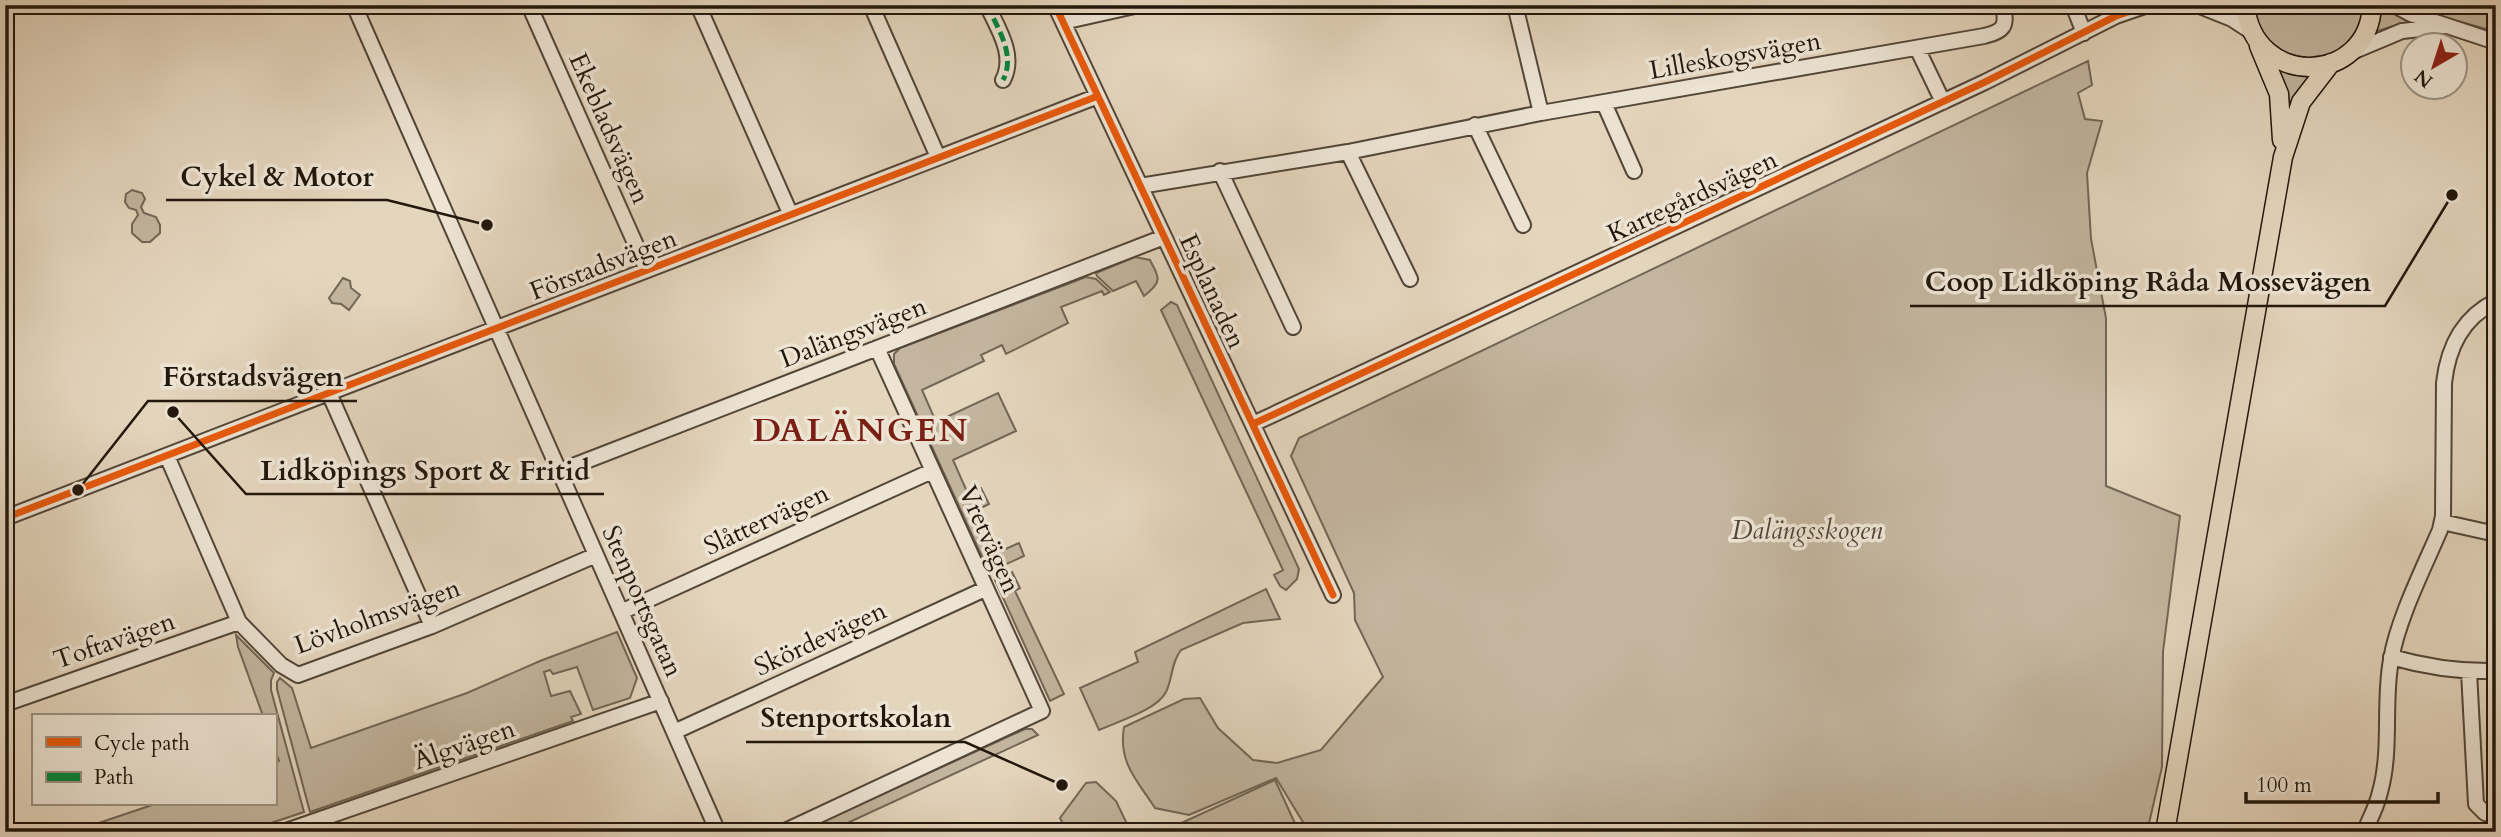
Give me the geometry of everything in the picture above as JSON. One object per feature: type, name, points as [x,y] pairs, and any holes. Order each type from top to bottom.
[{"type":"main road","points":[[2245,5],[2252,34],[2279,94],[2283,158]]},
{"type":"main road","points":[[2165,832],[2283,158],[2301,102],[2338,59],[2366,32],[2372,5]]},
{"type":"main road","points":[[2252,34],[2268,52],[2284,62],[2303,67],[2338,59]]},
{"type":"street","name":"Stenportsgatan","points":[[354,5],[718,832]]},
{"type":"street","name":"Ekebladsvägen","points":[[529,5],[647,270]]},
{"type":"street","points":[[698,5],[790,213]]},
{"type":"street","points":[[871,5],[938,157]]},
{"type":"street","points":[[987,5],[1008,55],[1009,69],[1003,80]]},
{"type":"street","name":"Esplanaden","points":[[1055,5],[1333,595]]},
{"type":"street","points":[[1063,22],[1139,5]]},
{"type":"street","points":[[1515,5],[1541,113]]},
{"type":"street","points":[[2073,5],[2084,33]]},
{"type":"street","name":"Kartegårdsvägen","points":[[1253,424],[1943,102],[2116,16],[2148,5]]},
{"type":"street","points":[[2197,5],[2211,9],[2252,34]]},
{"type":"street","points":[[2394,5],[2411,14],[2496,42]]},
{"type":"street","name":"Lilleskogsvägen","points":[[1140,186],[1348,152],[1475,125],[1996,33],[2001,30],[2004,12]]},
{"type":"street","points":[[2338,59],[2385,36],[2402,31],[2447,26]]},
{"type":"street","points":[[1917,48],[1943,102]]},
{"type":"street","name":"Förstadsvägen","points":[[5,518],[1098,96]]},
{"type":"street","points":[[1604,103],[1634,171]]},
{"type":"street","points":[[1475,125],[1523,225]]},
{"type":"street","points":[[1348,152],[1410,279]]},
{"type":"street","points":[[1220,171],[1293,327]]},
{"type":"street","name":"Dalängsvägen","points":[[559,471],[1164,237]]},
{"type":"street","points":[[2364,832],[2377,803],[2384,773],[2386,703],[2391,657],[2442,522],[2446,363],[2462,328],[2479,311],[2496,301]]},
{"type":"street","name":"Vretvägen","points":[[783,832],[1042,712],[877,348]]},
{"type":"street","points":[[329,393],[432,626]]},
{"type":"street","name":"Lövholmsvägen","points":[[167,456],[239,622],[281,665],[298,675],[432,626],[596,555]]},
{"type":"street","name":"Slåttervägen","points":[[621,612],[932,471]]},
{"type":"street","points":[[2442,522],[2496,534]]},
{"type":"street","name":"Skördevägen","points":[[674,732],[985,589]]},
{"type":"street","name":"Toftavägen","points":[[5,704],[239,622]]},
{"type":"street","points":[[2391,657],[2431,667],[2469,672],[2496,670]]},
{"type":"street","points":[[2469,672],[2476,803],[2485,813],[2496,815]]},
{"type":"street","name":"Älgvägen","points":[[283,832],[661,701]]},
{"type":"green space","points":[[2251,5],[2366,5],[2360,30],[2338,53],[2297,60],[2262,38]]},
{"type":"green space","points":[[2378,5],[2384,5],[2410,21],[2374,32]]},
{"type":"green space","points":[[2406,5],[2496,5],[2496,32],[2428,13]]},
{"type":"green space","name":"Dalängsskogen","points":[[2088,61],[2092,85],[2078,93],[2085,119],[2102,121],[2087,173],[2091,239],[2106,318],[2106,486],[2180,516],[2163,652],[2162,767],[2147,832],[1309,832],[1276,778],[1189,815],[1155,808],[1126,761],[1124,727],[1184,699],[1200,698],[1218,728],[1253,760],[1277,763],[1321,750],[1383,677],[1355,620],[1354,593],[1291,456],[1299,438]]},
{"type":"green space","points":[[2283,69],[2312,75],[2291,105],[2288,105],[2278,73]]},
{"type":"green space","points":[[132,190],[142,193],[145,199],[141,207],[144,213],[156,217],[160,225],[160,233],[150,242],[142,242],[132,233],[132,224],[138,215],[136,210],[129,208],[125,202],[126,194]]},
{"type":"green space","points":[[1135,257],[1150,260],[1158,280],[1144,296],[1136,281],[1113,291],[1097,276],[1096,273]]},
{"type":"green space","points":[[1086,277],[1096,279],[1110,292],[1104,295],[1102,291],[1061,307],[1068,323],[1006,354],[1002,345],[981,355],[984,361],[922,390],[936,422],[998,393],[1016,431],[953,460],[968,494],[981,488],[989,504],[977,510],[997,553],[1019,543],[1024,556],[989,572],[894,364],[894,354],[900,348]]},
{"type":"green space","points":[[343,278],[350,281],[351,288],[360,295],[349,310],[341,304],[332,303],[329,298]]},
{"type":"green space","points":[[1171,302],[1177,305],[1299,569],[1297,579],[1286,590],[1280,586],[1274,575],[1283,570],[1161,310]]},
{"type":"green space","points":[[1012,572],[1020,588],[1015,591],[1064,694],[1050,701],[995,580]]},
{"type":"green space","points":[[1266,589],[1280,619],[1243,623],[1181,650],[1175,660],[1166,692],[1155,704],[1099,730],[1080,688],[1138,662],[1135,652]]},
{"type":"green space","points":[[617,632],[637,678],[630,698],[593,710],[577,667],[553,674],[550,670],[544,672],[551,696],[570,691],[581,714],[571,717],[573,721],[310,812],[277,689],[280,678],[292,688],[311,748],[467,693],[540,661]]},
{"type":"green space","points":[[236,635],[274,673],[271,690],[304,812],[244,832],[72,832],[149,806],[276,806],[276,762],[279,761],[276,753],[276,714],[262,714]]},
{"type":"green space","points":[[1025,729],[1032,729],[1038,735],[828,832],[808,832],[813,826]]},
{"type":"green space","points":[[1275,780],[1299,832],[1164,831]]},
{"type":"green space","points":[[1096,782],[1116,801],[1131,832],[1067,832],[1060,818],[1086,783]]},
{"type":"marked path","points":[[987,5],[1007,52],[1008,61],[1003,80]]},
{"type":"cycle path","points":[[1055,5],[1333,595]]},
{"type":"cycle path","points":[[1253,424],[1985,82],[2116,16],[2148,5]]},
{"type":"cycle path","points":[[5,518],[1098,96]]},
{"type":"place","name":"Coop Lidköping Råda Mossevägen","points":[[2452,195]]},
{"type":"place","name":"Cykel & Motor","points":[[487,225]]},
{"type":"place","name":"Lidköpings Sport & Fritid","points":[[173,412]]},
{"type":"place","name":"Förstadsvägen","points":[[78,490]]},
{"type":"place","name":"Stenportskolan","points":[[1062,785]]},
{"type":"district","name":"DALÄNGEN","points":[[861,429]]}]
